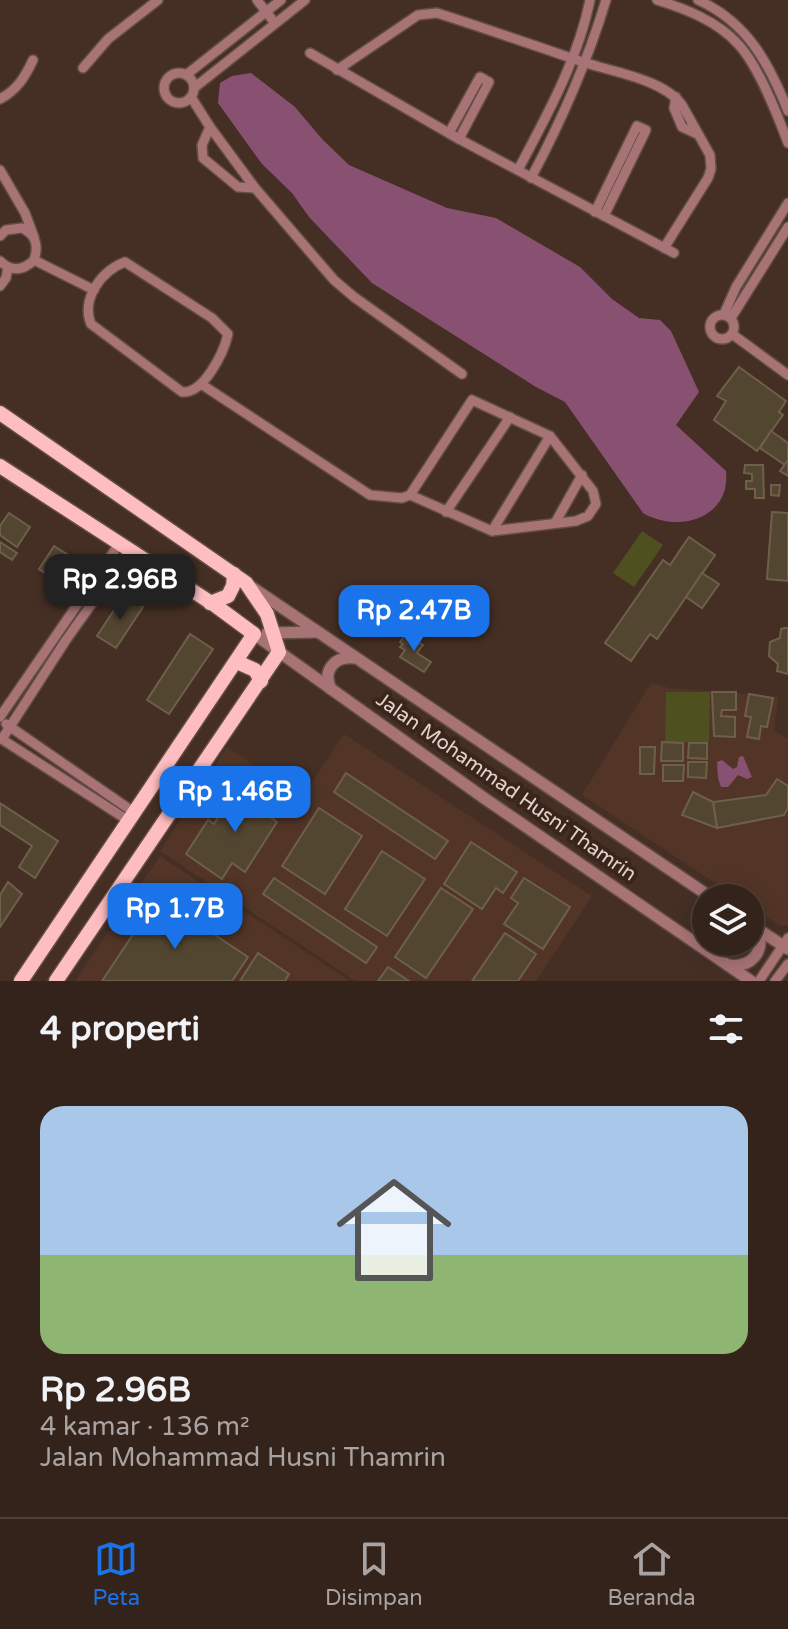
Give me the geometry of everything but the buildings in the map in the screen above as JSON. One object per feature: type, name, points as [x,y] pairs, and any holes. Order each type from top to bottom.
[{"type":"main road","name":"Jalan Mohammad Husni Thamrin","points":[[0,413],[240,579]]},
{"type":"main road","name":"Jalan Mohammad Husni Thamrin","points":[[0,466],[254,634]]},
{"type":"main road","points":[[56,981],[279,652],[263,606],[240,579],[228,596],[210,603]]},
{"type":"main road","points":[[21,981],[254,634]]},
{"type":"main road","points":[[237,662],[249,665],[261,681]]},
{"type":"street","points":[[83,68],[108,39],[158,0]]},
{"type":"street","points":[[257,0],[274,22]]},
{"type":"street","points":[[186,75],[281,0]]},
{"type":"street","points":[[305,0],[274,22],[193,92],[183,103],[174,102],[166,96],[164,87],[168,78],[177,73],[192,80],[193,92],[210,127],[255,188],[334,280],[462,374]]},
{"type":"street","points":[[518,170],[544,121],[571,58],[590,0]]},
{"type":"street","points":[[531,178],[587,63],[606,0]]},
{"type":"street","points":[[657,0],[701,16],[740,45],[784,105]]},
{"type":"street","points":[[698,0],[742,28],[754,44],[784,105],[788,143]]},
{"type":"street","points":[[310,53],[337,70],[454,136],[669,250],[711,169],[710,155],[697,134],[682,127],[676,116],[676,97],[640,79],[437,13],[418,15],[337,70]]},
{"type":"street","points":[[0,99],[12,92],[33,60]]},
{"type":"street","points":[[480,77],[489,82],[454,136],[480,77]]},
{"type":"street","points":[[637,126],[646,130],[599,214],[637,126]]},
{"type":"street","points":[[210,127],[202,145],[203,158],[238,187],[255,188]]},
{"type":"street","points":[[0,170],[25,213],[37,245],[34,260],[22,268],[4,264],[6,278],[0,286]]},
{"type":"street","points":[[728,316],[736,287],[788,203]]},
{"type":"street","points":[[728,316],[788,227]]},
{"type":"street","points":[[2,231],[22,228],[34,237]]},
{"type":"street","points":[[34,260],[94,290]]},
{"type":"street","points":[[130,264],[224,328],[228,334],[226,344],[201,384],[192,391],[182,392],[91,324],[89,305],[94,290],[103,276],[119,265],[130,264]]},
{"type":"street","points":[[716,316],[728,316],[735,326],[732,334],[725,339],[716,337],[710,331],[710,323],[716,316]]},
{"type":"street","points":[[732,334],[788,375]]},
{"type":"street","points":[[201,384],[370,495],[402,498],[410,495],[469,402],[477,401],[550,436],[596,496],[593,511],[576,521],[492,531],[410,495]]},
{"type":"street","points":[[446,512],[510,417]]},
{"type":"street","points":[[492,531],[550,436]]},
{"type":"street","points":[[555,523],[582,475]]},
{"type":"street","points":[[124,547],[33,668],[0,718],[132,817]]},
{"type":"street","points":[[124,547],[11,727],[1,738],[132,817]]},
{"type":"street","name":"Jalan Mohammad Husni Thamrin","points":[[240,579],[692,885]]},
{"type":"street","points":[[254,634],[319,632]]},
{"type":"street","name":"Jalan Mohammad Husni Thamrin","points":[[254,634],[751,981]]},
{"type":"street","points":[[331,690],[327,674],[336,660],[352,657],[360,661]]},
{"type":"street","points":[[33,668],[44,674]]},
{"type":"street","points":[[759,981],[786,944],[764,932]]},
{"type":"street","points":[[727,965],[737,967],[747,964],[756,956]]},
{"type":"street","points":[[775,981],[788,964]]},
{"type":"shaded area","points":[[251,73],[295,107],[349,165],[447,208],[496,218],[580,267],[612,299],[639,318],[660,320],[671,331],[699,392],[676,425],[726,471],[720,500],[711,510],[700,518],[672,522],[643,513],[565,402],[536,387],[372,283],[262,164],[218,103],[220,83],[232,76]]},
{"type":"shaded area","points":[[642,531],[663,545],[634,587],[613,573]]},
{"type":"shaded area","points":[[651,683],[669,688],[778,697],[774,730],[788,739],[788,925],[779,925],[764,915],[764,884],[717,884],[582,795]]},
{"type":"shaded area","points":[[666,692],[710,692],[709,742],[665,742]]},
{"type":"shaded area","points":[[344,734],[592,896],[536,981],[355,981],[160,851],[227,747],[302,797]]},
{"type":"shaded area","points":[[743,756],[752,777],[747,779],[738,775],[728,787],[721,787],[717,762],[722,760],[733,769],[737,767],[739,757]]},
{"type":"shaded area","points":[[160,856],[350,981],[75,981]]}]
